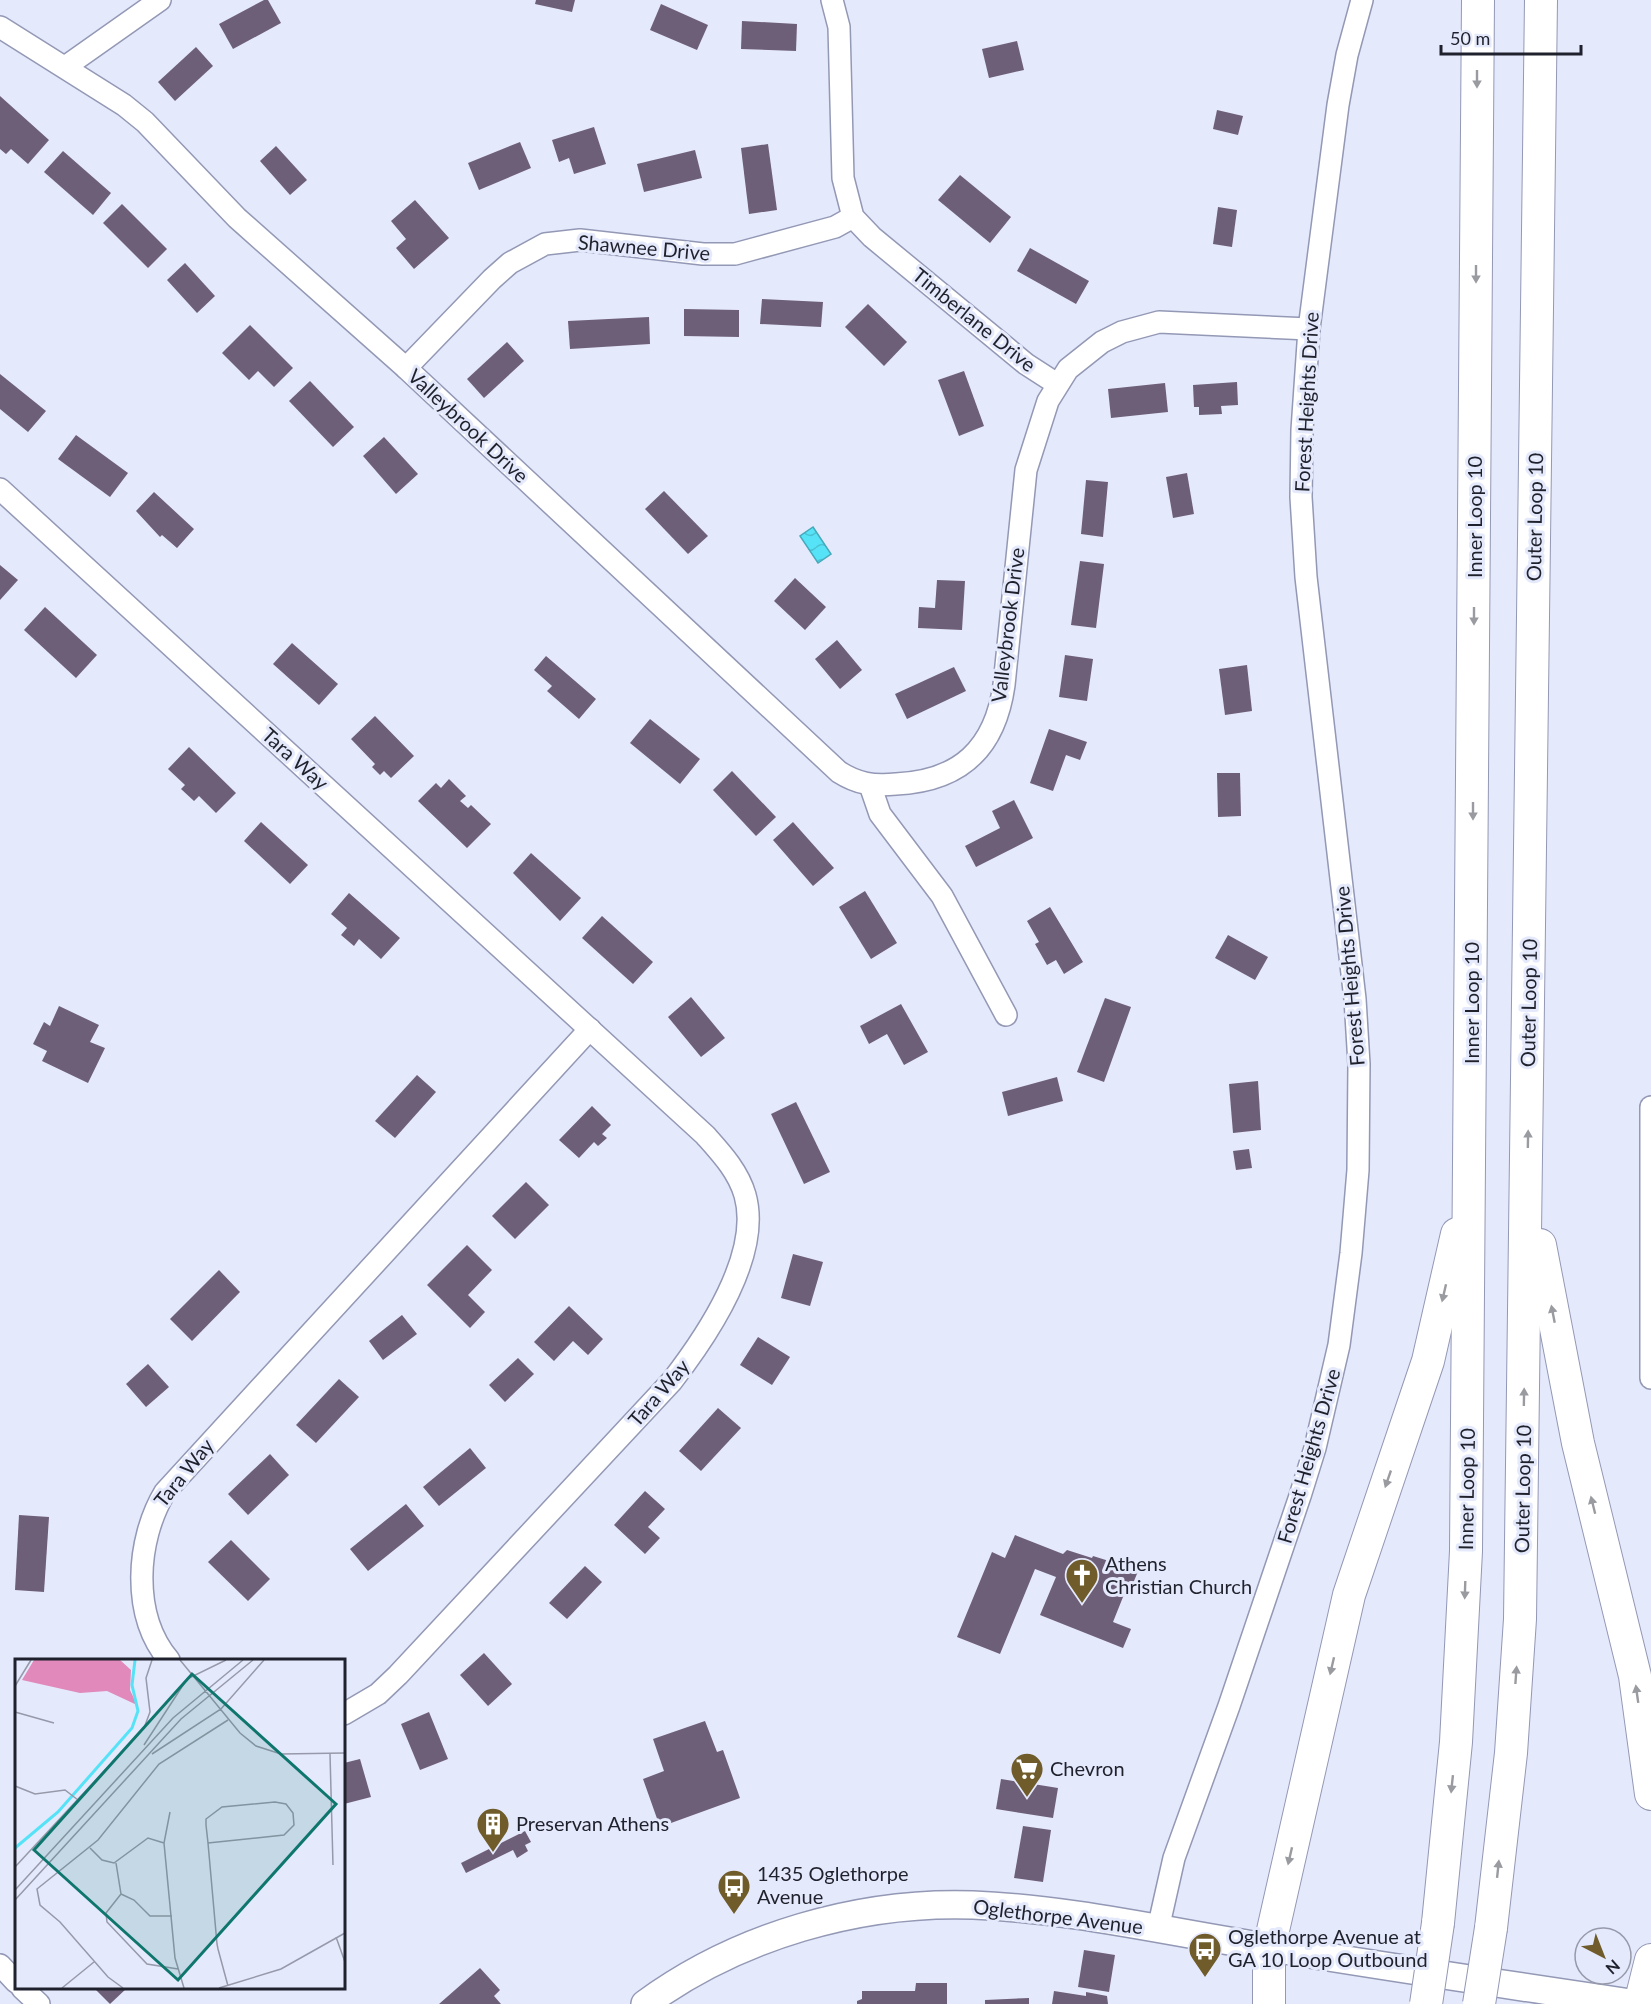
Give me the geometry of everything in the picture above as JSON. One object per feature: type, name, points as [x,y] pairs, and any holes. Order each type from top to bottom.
[{"type":"highway","name":"Inner Loop 10","points":[[1426,2004],[1438,1923],[1462,1660],[1466,1539],[1471,1174],[1478,0]]},
{"type":"highway","name":"Outer Loop 10","points":[[1483,1993],[1511,1753],[1520,1619],[1541,0]]},
{"type":"highway","points":[[1269,2004],[1269,1948],[1349,1595],[1428,1361],[1471,1174]]},
{"type":"highway","points":[[1527,1179],[1578,1443],[1635,1676],[1651,1794]]},
{"type":"highway","points":[[1639,2004],[1651,1960]]},
{"type":"main road","name":"Oglethorpe Avenue","points":[[645,2004],[683,1979],[760,1942],[806,1926],[873,1911],[972,1905],[1016,1908],[1269,1948],[1483,1993],[1639,2004]]},
{"type":"street","points":[[0,27],[64,67],[160,0]]},
{"type":"street","name":"Timberlane Drive","points":[[832,0],[839,27],[843,178],[853,217],[872,237],[1026,364],[1057,384],[1068,369],[1102,342],[1122,332],[1159,322],[1310,329]]},
{"type":"street","name":"Forest Heights Drive","points":[[1158,1929],[1174,1858],[1229,1706],[1315,1448],[1340,1345],[1355,1212],[1359,1096],[1356,1020],[1312,639],[1301,497],[1302,430],[1310,329],[1338,105],[1347,55],[1362,0]]},
{"type":"street","name":"Valleybrook Drive","points":[[64,67],[146,122],[237,218],[406,368],[839,772],[851,780],[870,786],[922,781],[962,765],[982,747],[996,718],[1004,685],[1026,470],[1038,425],[1057,384]]},
{"type":"street","name":"Shawnee Drive","points":[[406,368],[492,279],[510,263],[545,244],[580,240],[703,254],[735,254],[835,227],[853,217]]},
{"type":"street","name":"Tara Way","points":[[0,489],[705,1135],[738,1178],[745,1196],[748,1218],[745,1244],[737,1268],[706,1334],[672,1382],[398,1675],[378,1694],[345,1713]]},
{"type":"street","points":[[870,786],[880,814],[942,896],[1006,1016]]},
{"type":"street","name":"Tara Way","points":[[168,1659],[154,1636],[147,1614],[142,1564],[152,1514],[165,1492],[590,1029]]},
{"type":"street","points":[[1651,1107],[1651,1378]]},
{"type":"street","points":[[0,1965],[15,1981]]},
{"type":"street","points":[[23,1989],[39,2004]]},
{"type":"water","points":[[813,527],[831,554],[818,563],[800,536]]},
{"type":"building","points":[[268,0],[281,23],[233,49],[219,24]]},
{"type":"building","points":[[536,0],[575,0],[572,12],[535,4]]},
{"type":"building","points":[[661,4],[708,25],[697,50],[650,30]]},
{"type":"building","points":[[742,21],[797,24],[796,51],[741,49]]},
{"type":"building","points":[[1017,41],[1024,70],[989,78],[982,49]]},
{"type":"building","points":[[196,47],[213,66],[175,101],[158,82]]},
{"type":"building","points":[[0,96],[49,140],[28,164],[11,149],[6,154],[0,149]]},
{"type":"building","points":[[1217,110],[1243,116],[1238,135],[1213,129]]},
{"type":"building","points":[[594,127],[606,164],[574,174],[569,158],[559,162],[552,140]]},
{"type":"building","points":[[520,142],[531,168],[479,190],[468,163]]},
{"type":"building","points":[[768,144],[777,210],[749,214],[741,148]]},
{"type":"building","points":[[276,146],[307,180],[290,195],[260,161]]},
{"type":"building","points":[[695,150],[702,178],[644,192],[637,164]]},
{"type":"building","points":[[63,151],[111,193],[93,215],[44,172]]},
{"type":"building","points":[[960,175],[1011,217],[990,243],[938,200]]},
{"type":"building","points":[[415,200],[449,238],[414,269],[396,248],[406,239],[391,221]]},
{"type":"building","points":[[122,204],[167,249],[148,268],[103,223]]},
{"type":"building","points":[[1218,207],[1237,210],[1232,247],[1213,244]]},
{"type":"building","points":[[1030,248],[1089,281],[1076,304],[1017,271]]},
{"type":"building","points":[[185,263],[215,296],[197,313],[167,280]]},
{"type":"building","points":[[762,299],[823,302],[821,327],[760,324]]},
{"type":"building","points":[[868,304],[907,342],[884,366],[845,327]]},
{"type":"building","points":[[684,309],[739,310],[739,337],[684,336]]},
{"type":"building","points":[[649,317],[650,344],[570,349],[568,321]]},
{"type":"building","points":[[250,325],[293,368],[274,387],[258,371],[249,380],[222,353]]},
{"type":"building","points":[[507,342],[524,361],[484,398],[467,379]]},
{"type":"building","points":[[964,371],[984,426],[959,436],[938,380]]},
{"type":"building","points":[[0,374],[46,411],[28,432],[0,409]]},
{"type":"building","points":[[310,381],[354,427],[333,447],[289,401]]},
{"type":"building","points":[[1237,382],[1238,405],[1221,406],[1222,414],[1199,415],[1199,407],[1194,407],[1193,385]]},
{"type":"building","points":[[1165,383],[1168,412],[1111,418],[1108,389]]},
{"type":"building","points":[[76,435],[128,473],[110,497],[58,459]]},
{"type":"building","points":[[384,437],[418,474],[396,494],[363,456]]},
{"type":"building","points":[[1187,473],[1194,514],[1173,518],[1166,477]]},
{"type":"building","points":[[1086,480],[1108,482],[1103,537],[1081,534]]},
{"type":"building","points":[[664,491],[708,536],[688,554],[645,509]]},
{"type":"building","points":[[154,492],[194,529],[177,548],[162,535],[160,537],[136,511]]},
{"type":"building","points":[[1080,561],[1104,564],[1096,628],[1071,625]]},
{"type":"building","points":[[0,565],[18,580],[0,600]]},
{"type":"building","points":[[795,578],[826,607],[805,630],[774,601]]},
{"type":"building","points":[[937,580],[965,581],[962,630],[918,628],[919,607],[935,608]]},
{"type":"building","points":[[45,607],[97,655],[76,678],[24,630]]},
{"type":"building","points":[[837,640],[862,670],[840,689],[815,659]]},
{"type":"building","points":[[292,643],[338,684],[319,705],[273,664]]},
{"type":"building","points":[[1065,655],[1093,659],[1087,701],[1059,697]]},
{"type":"building","points":[[546,656],[596,699],[579,719],[547,691],[552,686],[534,670]]},
{"type":"building","points":[[1247,665],[1252,711],[1225,715],[1219,669]]},
{"type":"building","points":[[954,667],[966,691],[907,719],[895,694]]},
{"type":"building","points":[[375,716],[414,756],[391,778],[384,771],[380,775],[372,767],[375,764],[351,739]]},
{"type":"building","points":[[650,719],[700,759],[680,784],[630,743]]},
{"type":"building","points":[[1049,729],[1087,742],[1080,760],[1066,755],[1053,791],[1030,783]]},
{"type":"building","points":[[189,747],[236,793],[216,813],[199,796],[194,801],[181,789],[185,785],[168,769]]},
{"type":"building","points":[[732,771],[776,817],[756,836],[713,790]]},
{"type":"building","points":[[1217,773],[1240,773],[1241,816],[1218,817]]},
{"type":"building","points":[[449,779],[466,796],[460,801],[468,808],[471,805],[491,824],[467,848],[418,801],[436,783],[441,788]]},
{"type":"building","points":[[1014,800],[1033,838],[976,867],[965,846],[1000,828],[992,811]]},
{"type":"building","points":[[261,822],[308,865],[290,884],[244,841]]},
{"type":"building","points":[[793,822],[834,868],[813,886],[773,840]]},
{"type":"building","points":[[531,853],[581,898],[560,921],[513,873]]},
{"type":"building","points":[[865,891],[897,943],[871,959],[839,907]]},
{"type":"building","points":[[349,893],[400,938],[381,959],[359,939],[354,946],[341,935],[347,928],[331,914]]},
{"type":"building","points":[[1050,907],[1083,962],[1064,974],[1056,960],[1047,965],[1035,944],[1039,942],[1027,921]]},
{"type":"building","points":[[602,916],[653,962],[633,984],[582,938]]},
{"type":"building","points":[[1228,935],[1268,957],[1255,980],[1215,958]]},
{"type":"building","points":[[691,997],[725,1038],[701,1057],[668,1017]]},
{"type":"building","points":[[1105,998],[1131,1007],[1104,1082],[1077,1072]]},
{"type":"building","points":[[901,1004],[928,1052],[904,1065],[887,1034],[869,1044],[860,1026]]},
{"type":"building","points":[[59,1006],[99,1025],[90,1042],[105,1048],[88,1083],[42,1061],[47,1051],[33,1044],[44,1022],[50,1026]]},
{"type":"building","points":[[417,1075],[436,1092],[395,1138],[375,1121]]},
{"type":"building","points":[[1057,1077],[1063,1101],[1008,1116],[1002,1092]]},
{"type":"building","points":[[1258,1081],[1261,1130],[1233,1133],[1229,1084]]},
{"type":"building","points":[[796,1102],[830,1172],[804,1184],[771,1114]]},
{"type":"building","points":[[592,1106],[611,1125],[602,1134],[607,1138],[598,1146],[594,1142],[579,1158],[559,1140]]},
{"type":"building","points":[[1249,1149],[1252,1168],[1236,1170],[1233,1151]]},
{"type":"building","points":[[526,1182],[549,1205],[515,1239],[492,1216]]},
{"type":"building","points":[[467,1245],[492,1270],[468,1295],[485,1312],[470,1328],[427,1285]]},
{"type":"building","points":[[793,1254],[823,1262],[810,1306],[781,1298]]},
{"type":"building","points":[[219,1270],[240,1292],[192,1341],[170,1319]]},
{"type":"building","points":[[569,1306],[603,1339],[588,1355],[573,1341],[554,1361],[534,1342]]},
{"type":"building","points":[[402,1315],[417,1334],[383,1360],[369,1341]]},
{"type":"building","points":[[758,1337],[790,1357],[772,1385],[740,1365]]},
{"type":"building","points":[[518,1358],[534,1374],[505,1402],[489,1385]]},
{"type":"building","points":[[148,1364],[169,1387],[146,1407],[126,1384]]},
{"type":"building","points":[[339,1379],[359,1397],[316,1443],[296,1425]]},
{"type":"building","points":[[718,1408],[741,1428],[701,1471],[679,1451]]},
{"type":"building","points":[[470,1448],[486,1468],[439,1506],[423,1487]]},
{"type":"building","points":[[270,1454],[289,1475],[248,1515],[228,1494]]},
{"type":"building","points":[[645,1491],[665,1509],[648,1527],[660,1538],[645,1554],[614,1525]]},
{"type":"building","points":[[406,1504],[424,1526],[368,1571],[350,1549]]},
{"type":"building","points":[[19,1515],[49,1517],[44,1592],[15,1590]]},
{"type":"building","name":"Athens Christian Church","points":[[1015,1535],[1063,1554],[1067,1550],[1092,1558],[1093,1556],[1109,1561],[1112,1558],[1139,1569],[1129,1593],[1125,1592],[1113,1622],[1131,1629],[1123,1648],[1040,1615],[1056,1577],[1035,1569],[1000,1654],[957,1637],[992,1552],[1005,1558]]},
{"type":"building","points":[[231,1540],[270,1579],[248,1601],[208,1562]]},
{"type":"building","points":[[585,1566],[602,1582],[567,1619],[549,1603]]},
{"type":"building","points":[[484,1653],[512,1684],[488,1706],[460,1675]]},
{"type":"building","points":[[429,1712],[448,1759],[420,1770],[401,1724]]},
{"type":"building","points":[[705,1721],[717,1752],[723,1750],[740,1798],[660,1827],[643,1779],[664,1771],[653,1739]]},
{"type":"building","points":[[360,1759],[371,1797],[345,1804],[345,1763]]},
{"type":"building","name":"Chevron","points":[[1001,1779],[1058,1788],[1053,1818],[996,1809]]},
{"type":"building","name":"Chevron","points":[[1023,1826],[1051,1830],[1043,1882],[1014,1878]]},
{"type":"building","name":"Preservan Athens","points":[[525,1831],[531,1842],[525,1845],[528,1851],[517,1858],[513,1850],[466,1873],[461,1863]]},
{"type":"building","points":[[1084,1950],[1115,1955],[1109,1992],[1078,1987]]},
{"type":"building","points":[[480,1968],[500,1990],[494,1996],[501,2004],[439,2004]]},
{"type":"building","points":[[916,1983],[947,1983],[947,2004],[857,2004],[857,2001],[862,1999],[862,1991],[915,1991]]},
{"type":"building","points":[[95,1989],[126,1989],[110,2004]]},
{"type":"building","points":[[1054,1991],[1086,1996],[1086,1992],[1107,1996],[1108,2004],[1052,2004]]},
{"type":"building","points":[[1029,1998],[1029,2004],[985,2004],[985,2000]]},
{"type":"place","name":"Athens Christian Church","points":[[1082,1604]]},
{"type":"place","name":"Chevron","points":[[1027,1798]]},
{"type":"place","name":"Preservan Athens","points":[[493,1853]]},
{"type":"place","name":"1435 Oglethorpe Avenue","points":[[734,1915]]},
{"type":"place","name":"Oglethorpe Avenue at GA 10 Loop Outbound","points":[[1205,1978]]}]
